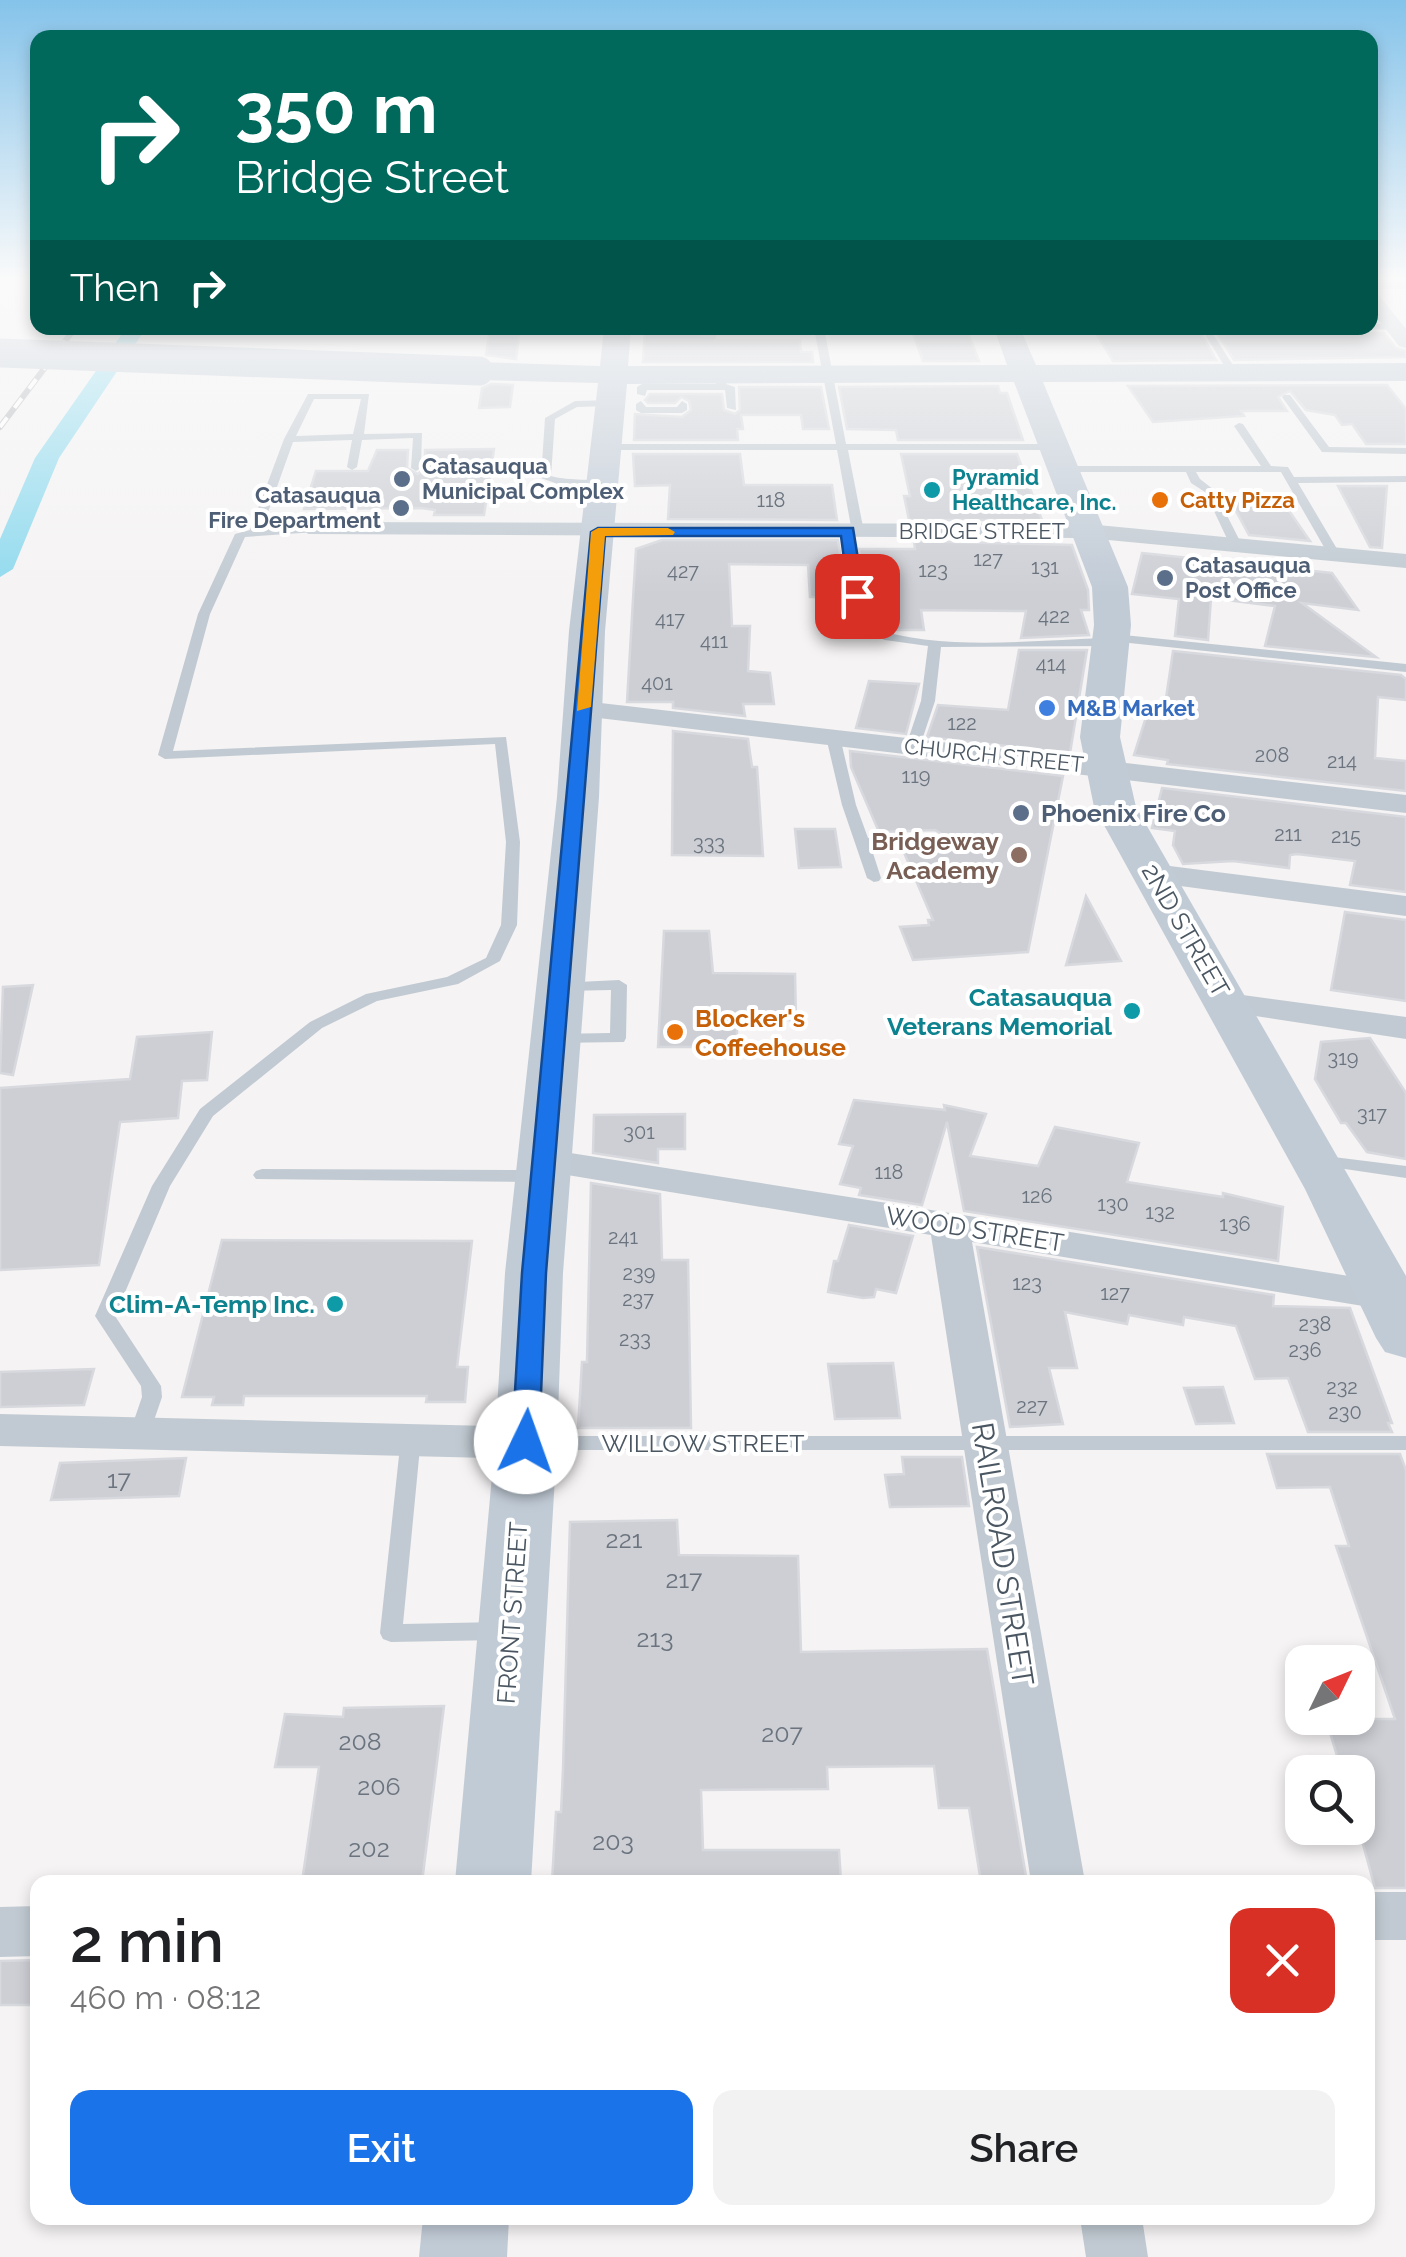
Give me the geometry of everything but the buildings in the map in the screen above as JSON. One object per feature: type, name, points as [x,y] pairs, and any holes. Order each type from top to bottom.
[{"type":"main road","points":[[564,383],[651,396],[706,383]]},
{"type":"main road","name":"FRONT STREET","points":[[493,1875],[526,1442],[534,1273],[601,508],[608,448],[651,396],[645,383]]},
{"type":"main road","name":"2ND STREET","points":[[1028,383],[1110,588],[1116,618],[1102,721],[1102,768],[1115,807],[1397,1297],[1406,1338]]},
{"type":"main road","points":[[463,2257],[465,2225]]},
{"type":"street","name":"BRIDGE STREET","points":[[316,529],[601,508],[853,532],[1088,531],[1406,561]]},
{"type":"street","name":"CHURCH STREET","points":[[583,709],[1406,804]]},
{"type":"street","points":[[1154,874],[1406,906]]},
{"type":"street","points":[[1228,1003],[1406,1028]]},
{"type":"street","name":"WOOD STREET","points":[[544,1168],[950,1225],[1397,1297]]},
{"type":"street","name":"RAILROAD STREET","points":[[950,1225],[1057,1875]]},
{"type":"street","name":"WILLOW STREET","points":[[0,1430],[526,1442]]},
{"type":"street","points":[[1375,1916],[1406,1916]]},
{"type":"street","points":[[0,1932],[30,1931]]},
{"type":"street","points":[[1112,2225],[1117,2257]]},
{"type":"lane","points":[[726,383],[730,386],[732,408]]},
{"type":"lane","points":[[830,383],[853,532],[861,629],[888,639],[1114,640],[1406,668]]},
{"type":"lane","points":[[255,533],[289,439],[311,396],[366,396],[352,468]]},
{"type":"lane","points":[[601,508],[568,485],[546,478],[550,418],[575,404],[651,396]]},
{"type":"lane","points":[[1287,397],[1326,450],[1406,451]]},
{"type":"lane","points":[[1239,426],[1268,469]]},
{"type":"lane","points":[[289,439],[418,435],[416,468]]},
{"type":"lane","points":[[608,448],[842,448],[1189,468],[1284,469],[1334,554]]},
{"type":"lane","points":[[1189,468],[1195,481],[1208,490],[1236,545]]},
{"type":"lane","points":[[1290,480],[1406,479]]},
{"type":"lane","points":[[140,1432],[152,1397],[150,1386],[105,1316],[161,1186],[206,1113],[316,1025],[372,998],[452,981],[492,962],[509,925],[513,842],[500,740],[166,755],[204,614],[240,534],[316,529]]},
{"type":"lane","points":[[913,746],[928,701],[935,642]]},
{"type":"lane","points":[[832,738],[874,878]]},
{"type":"lane","points":[[862,843],[934,838]]},
{"type":"lane","points":[[1315,1159],[1406,1172]]},
{"type":"lane","points":[[262,1175],[544,1168]]},
{"type":"lane","points":[[411,1437],[391,1634],[510,1631]]},
{"type":"lane","name":"WILLOW STREET","points":[[526,1442],[1406,1443]]},
{"type":"waterway","points":[[0,569],[47,458],[98,383]]},
{"type":"railway","points":[[0,427],[33,383]]},
{"type":"slow traffic","points":[[583,707],[598,532],[668,532]]},
{"type":"place","name":"Catasauqua Municipal Complex","points":[[402,479]]},
{"type":"place","name":"Pyramid Healthcare, Inc.","points":[[932,490]]},
{"type":"place","name":"Catty Pizza","points":[[1160,500]]},
{"type":"place","name":"Catasauqua Fire Department","points":[[401,508]]},
{"type":"place","name":"Catasauqua Post Office","points":[[1165,578]]},
{"type":"place","name":"M&B Market","points":[[1047,708]]},
{"type":"place","name":"Phoenix Fire Co","points":[[1021,813]]},
{"type":"place","name":"Bridgeway Academy","points":[[1019,855]]},
{"type":"place","name":"Catasauqua Veterans Memorial","points":[[1132,1011]]},
{"type":"place","name":"Blocker's Coffeehouse","points":[[675,1032]]},
{"type":"place","name":"Clim-A-Temp Inc.","points":[[335,1304]]},
{"type":"route","points":[[526,1442],[534,1273],[598,532],[848,532],[857,596]]}]
